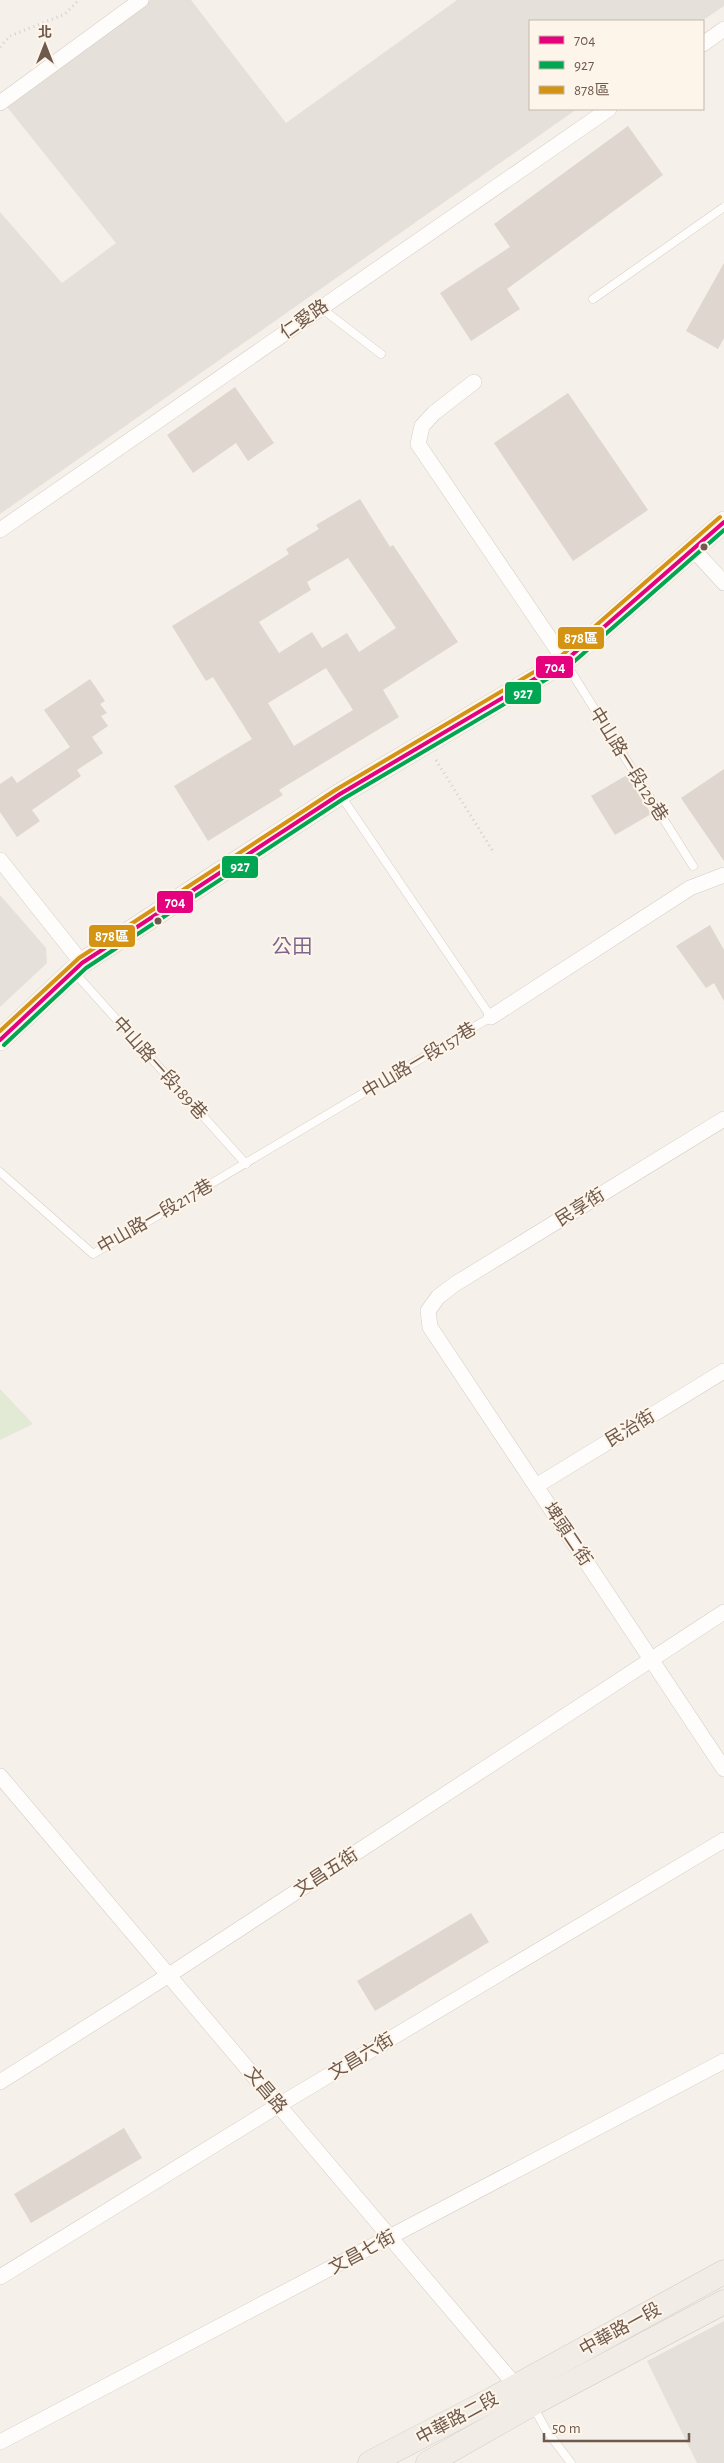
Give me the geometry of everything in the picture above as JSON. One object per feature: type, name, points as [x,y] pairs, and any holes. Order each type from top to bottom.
[{"type":"main road","points":[[0,1040],[78,967],[340,794],[426,745],[565,661],[724,522]]},
{"type":"main road","name":"中華路一段","points":[[517,2386],[724,2272]]},
{"type":"main road","name":"中華路一段","points":[[532,2404],[724,2302]]},
{"type":"main road","name":"中華路二段","points":[[370,2463],[517,2386]]},
{"type":"main road","name":"中華路二段","points":[[428,2463],[532,2404]]},
{"type":"street","points":[[0,103],[141,0]]},
{"type":"street","points":[[704,43],[724,29]]},
{"type":"street","name":"仁愛路","points":[[0,530],[607,110]]},
{"type":"street","points":[[474,382],[434,413],[422,426],[418,444],[565,661]]},
{"type":"street","points":[[693,549],[724,582]]},
{"type":"street","points":[[0,860],[78,967]]},
{"type":"street","points":[[491,1017],[690,888],[724,875]]},
{"type":"street","name":"民享街","points":[[438,1297],[724,1119]]},
{"type":"street","name":"埤頭二街","points":[[438,1297],[428,1311],[430,1327],[724,1769]]},
{"type":"street","name":"民治街","points":[[536,1486],[724,1371]]},
{"type":"street","name":"文昌五街","points":[[0,2082],[169,1975],[650,1658],[724,1612]]},
{"type":"street","name":"文昌路","points":[[0,1776],[5,1793],[169,1975],[532,2404]]},
{"type":"street","name":"文昌六街","points":[[0,2277],[279,2105],[724,1840]]},
{"type":"street","name":"文昌七街","points":[[0,2442],[724,2061]]},
{"type":"lane","points":[[593,299],[724,207]]},
{"type":"lane","points":[[321,308],[380,354]]},
{"type":"lane","name":"中山路一段129巷","points":[[565,661],[693,866]]},
{"type":"lane","name":"中山路一段157巷","points":[[246,1164],[491,1017],[340,794]]},
{"type":"lane","name":"中山路一段189巷","points":[[78,967],[246,1164]]},
{"type":"lane","name":"中山路一段217巷","points":[[0,1172],[93,1254],[246,1164]]},
{"type":"lane","points":[[532,2404],[546,2430],[571,2463]]},
{"type":"path","points":[[0,47],[10,36],[65,14],[79,0]]},
{"type":"path","points":[[426,745],[494,853]]},
{"type":"shaded area","points":[[150,0],[191,0],[286,123],[457,0],[724,0],[724,6],[703,20],[529,20],[529,110],[576,110],[0,514],[0,212],[62,283],[116,243],[3,102]]},
{"type":"shaded area","points":[[0,895],[46,948],[47,963],[0,1007]]},
{"type":"shaded area","points":[[724,2321],[724,2463],[697,2463],[647,2361]]},
{"type":"green space","points":[[0,1389],[33,1424],[0,1440]]},
{"type":"building","points":[[628,126],[663,175],[507,289],[520,309],[471,341],[440,293],[510,247],[494,224]]},
{"type":"building","points":[[724,263],[724,338],[718,349],[686,331]]},
{"type":"building","points":[[235,387],[274,443],[248,461],[236,443],[193,473],[167,435]]},
{"type":"building","points":[[568,393],[648,510],[573,561],[494,443]]},
{"type":"building","points":[[360,499],[390,547],[393,545],[458,642],[383,690],[399,717],[279,790],[283,795],[208,841],[174,786],[252,739],[213,677],[206,681],[172,626],[289,554],[286,549],[319,529],[316,525]],"holes":[[[348,558],[396,628],[359,652],[347,633],[322,648],[312,632],[279,653],[259,622],[311,590],[307,582]],[[326,668],[353,710],[294,746],[268,703]]]},
{"type":"building","points":[[90,679],[105,701],[100,704],[107,713],[101,716],[108,726],[92,737],[103,753],[77,770],[81,776],[32,810],[40,821],[17,837],[0,812],[0,784],[12,776],[17,783],[70,747],[44,710]]},
{"type":"building","points":[[724,769],[724,861],[681,798]]},
{"type":"building","points":[[627,775],[651,814],[615,835],[591,796]]},
{"type":"building","points":[[710,925],[724,950],[724,1001],[714,983],[706,988],[676,946]]},
{"type":"building","points":[[471,1913],[489,1942],[375,2011],[357,1981]]},
{"type":"building","points":[[124,2128],[142,2158],[31,2223],[14,2194]]},
{"type":"transit line","name":"878區","points":[[0,1031],[79,958],[337,789],[561,656],[720,517]]},
{"type":"transit line","name":"704","points":[[0,1040],[82,963],[340,794],[565,661],[724,522]]},
{"type":"transit line","name":"927","points":[[4,1045],[86,968],[343,799],[569,666],[724,530]]},
{"type":"district","name":"公田","points":[[292,946]]}]
